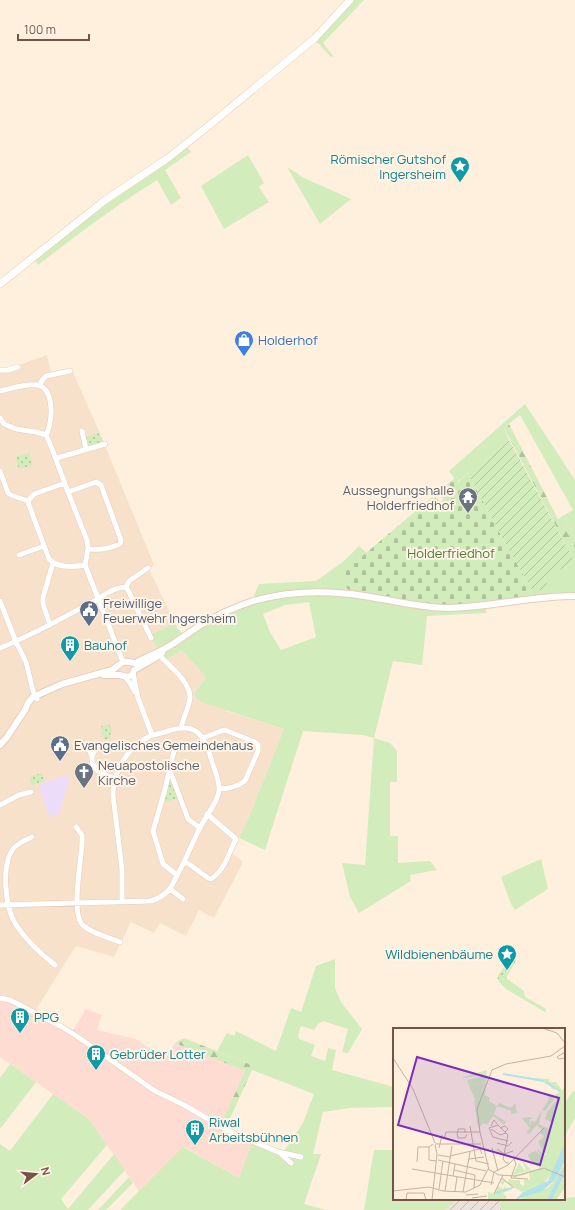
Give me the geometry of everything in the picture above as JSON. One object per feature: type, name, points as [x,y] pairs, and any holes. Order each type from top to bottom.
[{"type":"main road","points":[[0,284],[98,206],[168,158],[212,123],[315,38],[350,0]]},
{"type":"street","points":[[0,370],[8,370],[18,367]]},
{"type":"street","points":[[40,385],[46,376],[70,371]]},
{"type":"street","points":[[0,391],[33,384],[40,385],[48,393],[51,409],[49,430],[46,435]]},
{"type":"street","points":[[0,418],[2,426],[46,435],[87,540],[88,549],[85,565],[121,664],[119,673],[130,683],[138,698],[152,735]]},
{"type":"street","points":[[82,432],[86,449]]},
{"type":"street","points":[[56,458],[105,444]]},
{"type":"street","points":[[0,475],[8,493],[28,501]]},
{"type":"street","points":[[68,492],[96,482],[101,485],[121,540],[120,544],[108,549],[88,549]]},
{"type":"street","points":[[28,501],[34,494],[65,483]]},
{"type":"street","points":[[28,501],[32,516],[49,559],[53,563],[71,566],[85,565]]},
{"type":"street","points":[[19,556],[44,546]]},
{"type":"street","points":[[50,625],[43,604],[43,597],[53,563]]},
{"type":"street","points":[[126,587],[129,581],[148,568]]},
{"type":"street","points":[[0,648],[16,642],[50,625],[115,589],[126,587]]},
{"type":"street","points":[[126,587],[151,638]]},
{"type":"street","points":[[92,676],[130,676],[133,671],[216,616],[252,602],[281,594],[300,592],[336,592],[424,606],[448,608],[537,598],[575,596]]},
{"type":"street","points":[[0,601],[16,642],[26,662],[33,691],[36,697]]},
{"type":"street","points":[[0,745],[25,710],[36,697],[44,692],[62,684],[112,670],[126,661],[131,663],[135,662],[170,646]]},
{"type":"street","points":[[159,655],[182,679],[190,692],[190,700],[181,728]]},
{"type":"street","points":[[131,663],[133,666],[138,698]]},
{"type":"street","points":[[0,905],[156,900],[170,889],[207,814],[215,802],[219,789],[203,738],[197,732],[190,729],[181,728],[152,735],[138,743],[127,754],[121,763],[115,778],[113,795],[122,870],[122,901]]},
{"type":"street","points":[[203,738],[225,730],[255,742],[258,745],[258,751],[245,781],[226,789],[219,789]]},
{"type":"street","points":[[175,746],[153,831],[163,864],[176,875]]},
{"type":"street","points":[[92,757],[96,771],[115,778]]},
{"type":"street","points":[[169,767],[188,819],[200,828]]},
{"type":"street","points":[[0,805],[19,795],[31,792]]},
{"type":"street","points":[[184,862],[211,879],[220,870],[236,839],[207,814]]},
{"type":"street","points":[[76,827],[82,835],[77,902],[81,924],[90,930],[120,942]]},
{"type":"street","points":[[32,837],[14,848],[9,857],[6,880],[8,904],[14,922],[36,949],[55,965]]},
{"type":"street","points":[[170,889],[183,899]]},
{"type":"street","points":[[0,998],[10,1000],[62,1027],[155,1091],[184,1105],[229,1131],[278,1152],[301,1157]]},
{"type":"street","points":[[278,1152],[292,1163]]},
{"type":"shaded area","points":[[47,355],[51,373],[71,368],[99,431],[154,565],[149,569],[175,623],[152,635],[166,660],[182,650],[204,675],[205,679],[194,693],[229,712],[284,729],[247,822],[232,853],[243,862],[214,918],[199,910],[186,936],[160,923],[154,933],[131,922],[114,957],[76,946],[35,1011],[0,992],[0,369],[10,368]]},
{"type":"shaded area","points":[[67,775],[69,781],[59,814],[50,817],[39,788],[41,784]]},
{"type":"shaded area","points":[[0,992],[73,1030],[86,1009],[102,1015],[97,1030],[136,1039],[165,1059],[175,1043],[245,1071],[221,1124],[253,1140],[239,1178],[184,1147],[139,1191],[89,1119],[0,1057]]},
{"type":"shaded area","points":[[458,1200],[497,1200],[500,1202],[501,1210],[445,1210]]},
{"type":"green space","points":[[347,0],[364,0],[323,43],[333,56],[331,57],[318,43],[314,42]]},
{"type":"green space","points":[[187,146],[191,152],[165,170],[181,198],[171,205],[157,180],[111,210],[38,265],[33,255]]},
{"type":"green space","points":[[248,155],[264,183],[259,187],[269,202],[224,229],[201,186]]},
{"type":"green space","points":[[287,167],[304,178],[351,199],[320,224]]},
{"type":"green space","points":[[525,404],[575,480],[575,539],[563,516],[573,510],[520,415],[504,428],[509,440],[478,467],[457,482],[449,471]]},
{"type":"green space","points":[[509,424],[558,519],[563,516],[575,539],[575,562],[504,428]]},
{"type":"green space","points":[[99,433],[103,442],[90,447],[88,446],[86,437]]},
{"type":"green space","points":[[509,440],[575,562],[544,578],[548,586],[545,590],[532,590],[468,473],[478,467]]},
{"type":"green space","points":[[29,453],[33,465],[19,469],[15,457]]},
{"type":"green space","name":"Holderfriedhof","points":[[468,473],[532,590],[522,592],[522,598],[449,605],[423,603],[349,590],[345,587],[343,574],[355,563],[360,562],[359,559],[431,498],[435,498],[442,502],[443,499],[440,494],[442,489],[455,478],[458,482]]},
{"type":"green space","points":[[359,546],[367,553],[359,559],[360,562],[343,582],[347,589],[386,597],[486,602],[486,613],[427,616],[422,665],[393,661],[374,738],[362,735],[303,731],[265,850],[239,838],[247,822],[284,729],[198,700],[194,693],[205,679],[204,675],[182,650],[166,660],[162,657],[151,635],[175,623],[177,628],[183,634],[252,600],[259,584],[316,581],[344,561]],"holes":[[[309,602],[316,637],[281,650],[270,632],[263,614],[285,605]]]},
{"type":"green space","points":[[575,562],[575,592],[522,598],[522,592],[545,590],[544,578]]},
{"type":"green space","points":[[109,724],[112,731],[110,735],[111,738],[105,740],[100,727]]},
{"type":"green space","points":[[374,738],[390,743],[397,751],[397,782],[390,782],[390,836],[398,836],[398,863],[430,861],[437,870],[410,875],[411,881],[359,913],[350,897],[342,863],[365,865]]},
{"type":"green space","points":[[42,773],[45,781],[32,785],[29,777]]},
{"type":"green space","points":[[168,781],[173,781],[179,798],[167,802],[163,801]]},
{"type":"green space","points":[[541,859],[548,889],[515,910],[511,904],[501,877]]},
{"type":"green space","points":[[513,956],[515,957],[516,961],[506,978],[502,980],[501,984],[498,980],[498,975]]},
{"type":"green space","points":[[335,959],[335,988],[341,1002],[362,1029],[348,1053],[342,1052],[348,1029],[323,1021],[318,1024],[314,1030],[301,1026],[298,1035],[299,1039],[315,1045],[311,1056],[325,1061],[328,1048],[336,1050],[332,1070],[393,1087],[393,1107],[350,1108],[323,1112],[313,1154],[321,1154],[304,1204],[326,1210],[120,1210],[183,1147],[239,1178],[253,1140],[284,1151],[303,1123],[314,1094],[252,1070],[254,1066],[217,1051],[227,1033],[234,1036],[236,1031],[276,1051],[291,1008],[301,1012],[316,966]]},
{"type":"green space","points":[[506,978],[524,991],[525,997],[545,1008],[545,1012],[506,989],[501,984],[502,980]]},
{"type":"green space","points":[[184,1038],[254,1066],[226,1127],[221,1124],[245,1071],[175,1043]]},
{"type":"green space","points":[[10,1064],[36,1082],[0,1129],[0,1078]]},
{"type":"green space","points":[[573,1091],[575,1092],[575,1118],[565,1135],[565,1103]]},
{"type":"green space","points":[[53,1094],[89,1119],[107,1145],[61,1199],[68,1209],[114,1154],[125,1170],[88,1210],[0,1210],[0,1144],[10,1151]]},
{"type":"green space","points":[[374,1150],[393,1150],[393,1200],[458,1200],[445,1210],[364,1210]]},
{"type":"green space","points":[[129,1177],[133,1183],[106,1210],[98,1210]]},
{"type":"green space","points":[[575,1197],[575,1210],[501,1210],[500,1202],[497,1200],[565,1200],[565,1198]]},
{"type":"place","name":"Römischer Gutshof Ingersheim","points":[[460,183]]},
{"type":"place","name":"Holderhof","points":[[244,357]]},
{"type":"place","name":"Aussegnungshalle Holderfriedhof","points":[[468,514]]},
{"type":"place","name":"Freiwillige Feuerwehr Ingersheim","points":[[89,627]]},
{"type":"place","name":"Bauhof","points":[[70,662]]},
{"type":"place","name":"Evangelisches Gemeindehaus","points":[[60,762]]},
{"type":"place","name":"Neuapostolische Kirche","points":[[84,789]]},
{"type":"place","name":"Wildbienenbäume","points":[[507,971]]},
{"type":"place","name":"PPG","points":[[20,1034]]},
{"type":"place","name":"Gebrüder Lotter","points":[[96,1071]]},
{"type":"place","name":"Riwal Arbeitsbühnen","points":[[195,1146]]}]
